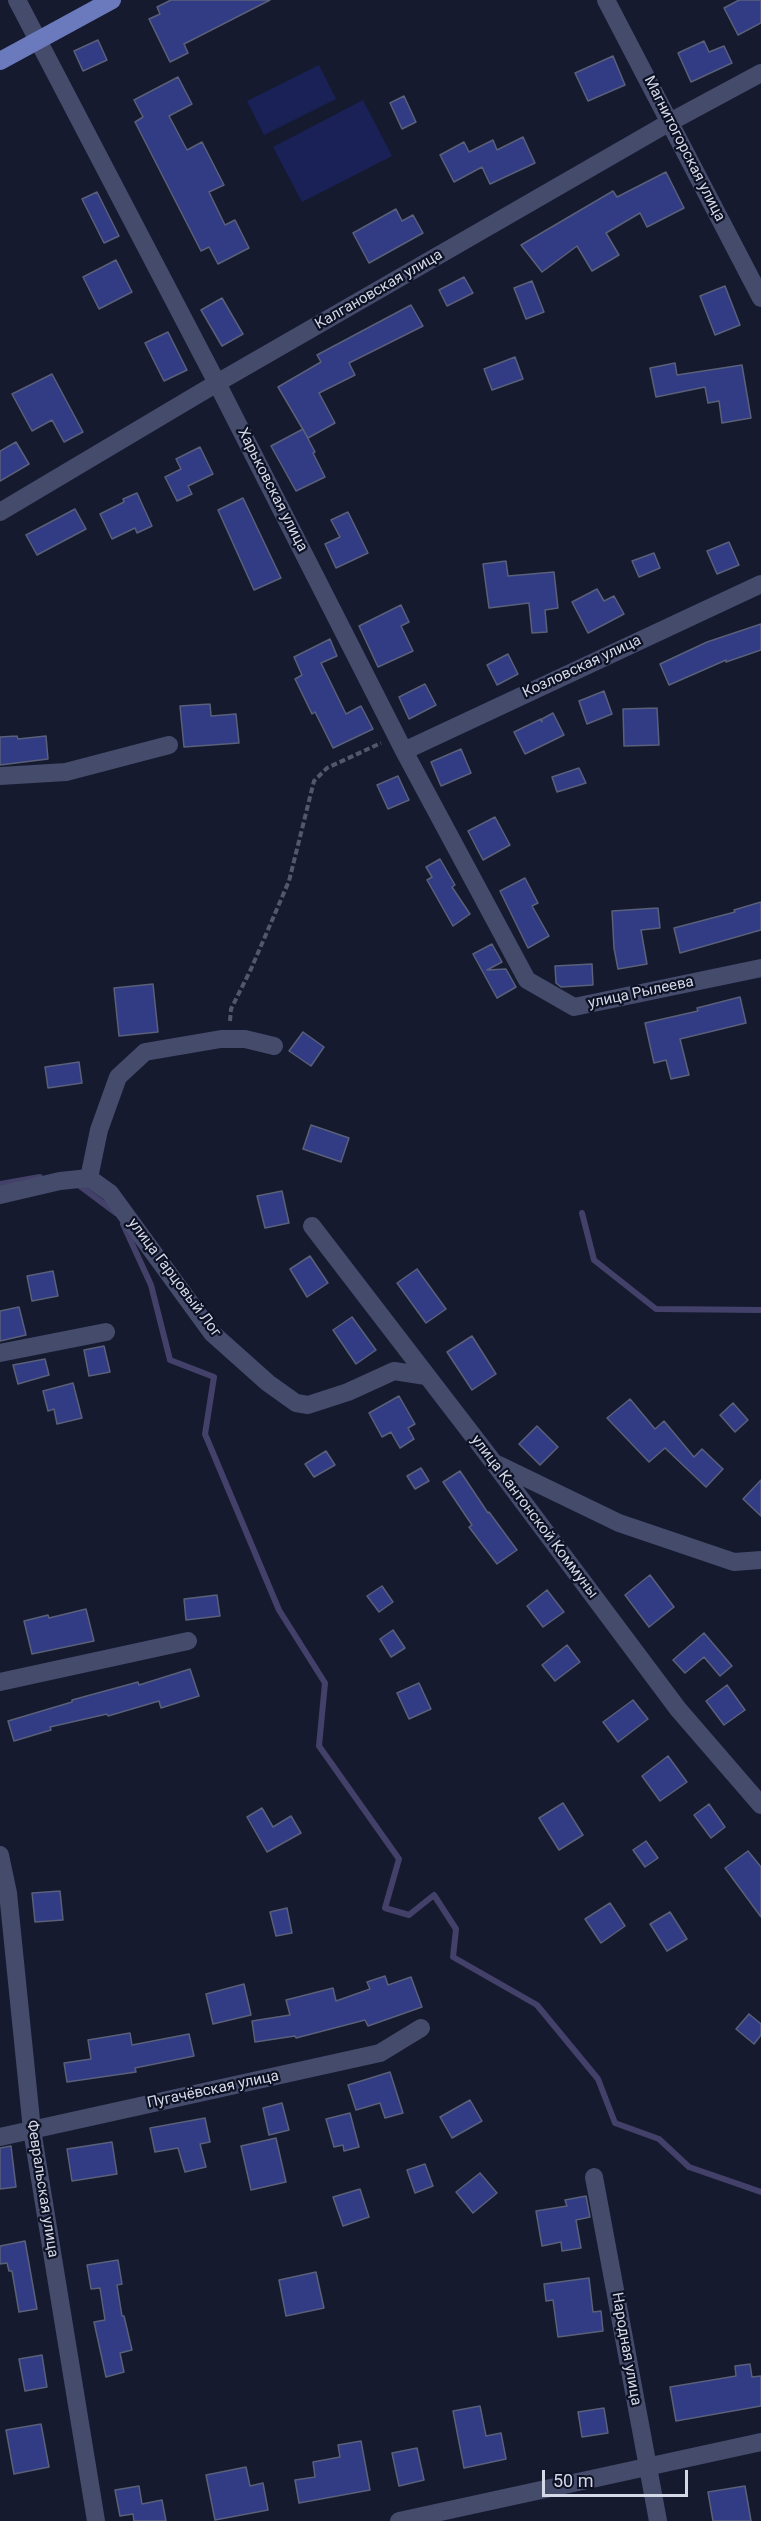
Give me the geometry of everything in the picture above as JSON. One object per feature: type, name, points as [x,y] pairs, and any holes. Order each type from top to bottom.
[{"type":"main road","points":[[0,61],[111,0]]},
{"type":"street","name":"Харьковская улица","points":[[16,0],[217,383],[404,751],[527,980]]},
{"type":"street","name":"Магнитогорская улица","points":[[606,0],[761,297]]},
{"type":"street","name":"Калгановская улица","points":[[0,512],[217,383],[670,122],[761,73]]},
{"type":"street","name":"Козловская улица","points":[[404,751],[761,584]]},
{"type":"street","points":[[0,776],[66,772],[169,745]]},
{"type":"street","name":"улица Рылеева","points":[[527,980],[574,1007],[761,968]]},
{"type":"street","points":[[0,1195],[60,1181],[88,1178],[99,1130],[118,1077],[145,1052],[221,1039],[245,1039],[274,1046]]},
{"type":"street","name":"улица Гарцовый Лог","points":[[88,1178],[110,1193],[212,1333],[268,1383],[296,1403],[308,1405],[338,1396],[393,1371],[426,1376]]},
{"type":"street","name":"улица Кантонской Коммуны","points":[[312,1226],[494,1463],[678,1709],[761,1805]]},
{"type":"street","points":[[0,1353],[106,1332]]},
{"type":"street","points":[[494,1463],[619,1523],[734,1562],[761,1560]]},
{"type":"street","points":[[0,1682],[188,1641]]},
{"type":"street","name":"Февральская улица","points":[[0,1855],[8,1893],[32,2130],[96,2521]]},
{"type":"street","name":"Пугачёвская улица","points":[[0,2137],[380,2053],[421,2028]]},
{"type":"street","name":"Народная улица","points":[[594,2177],[658,2521]]},
{"type":"street","points":[[399,2521],[761,2442]]},
{"type":"path","points":[[231,1009],[289,881],[314,781],[327,768],[384,741],[404,751]]},
{"type":"shaded area","points":[[319,65],[336,99],[264,135],[247,101]]},
{"type":"shaded area","points":[[363,100],[392,156],[302,202],[273,147]]},
{"type":"building","points":[[171,0],[270,0],[184,44],[188,53],[170,62],[149,19],[160,14],[157,7]]},
{"type":"building","points":[[739,0],[761,0],[761,23],[738,35],[724,8]]},
{"type":"building","points":[[98,40],[107,60],[83,71],[74,51]]},
{"type":"building","points":[[704,41],[709,52],[724,46],[732,63],[691,82],[678,53]]},
{"type":"building","points":[[613,56],[625,85],[588,101],[575,73]]},
{"type":"building","points":[[178,77],[192,104],[169,116],[187,150],[202,142],[224,185],[209,192],[225,225],[235,220],[249,248],[218,264],[209,247],[201,251],[135,122],[143,117],[134,100]]},
{"type":"building","points":[[404,96],[416,122],[402,129],[390,103]]},
{"type":"building","points":[[523,137],[535,163],[490,184],[482,167],[454,182],[440,155],[464,142],[469,152],[493,140],[497,150]]},
{"type":"building","points":[[666,172],[684,208],[647,227],[640,213],[606,233],[619,255],[592,271],[577,246],[542,272],[521,245],[613,191],[617,197]]},
{"type":"building","points":[[97,192],[119,236],[104,243],[82,199]]},
{"type":"building","points":[[396,209],[402,221],[413,215],[423,233],[369,263],[353,233]]},
{"type":"building","points":[[116,260],[132,292],[99,309],[83,277]]},
{"type":"building","points":[[464,277],[473,293],[447,306],[439,290]]},
{"type":"building","points":[[532,281],[544,312],[526,319],[514,288]]},
{"type":"building","points":[[725,286],[740,325],[715,335],[700,296]]},
{"type":"building","points":[[222,298],[243,334],[222,346],[201,310]]},
{"type":"building","points":[[411,305],[423,326],[349,363],[355,375],[319,393],[335,423],[308,438],[278,387],[321,362],[317,355]]},
{"type":"building","points":[[168,332],[187,370],[164,381],[145,343]]},
{"type":"building","points":[[515,357],[523,379],[492,390],[484,369]]},
{"type":"building","points":[[675,363],[677,375],[742,365],[751,418],[722,423],[719,401],[708,403],[705,387],[656,397],[650,368]]},
{"type":"building","points":[[52,374],[83,432],[64,442],[52,420],[32,431],[12,394]]},
{"type":"building","points":[[303,429],[325,477],[296,491],[271,446]]},
{"type":"building","points":[[16,442],[29,464],[0,481],[0,451]]},
{"type":"building","points":[[200,447],[213,474],[188,486],[192,494],[177,501],[165,477],[181,469],[176,459]]},
{"type":"building","points":[[137,493],[152,526],[137,533],[135,528],[112,539],[100,514]]},
{"type":"building","points":[[243,498],[281,578],[254,590],[218,510]]},
{"type":"building","points":[[75,509],[86,529],[37,555],[26,535]]},
{"type":"building","points":[[348,512],[368,553],[336,568],[325,544],[340,537],[331,520]]},
{"type":"building","points":[[729,542],[739,565],[717,574],[707,551]]},
{"type":"building","points":[[654,553],[660,568],[639,577],[632,561]]},
{"type":"building","points":[[506,561],[508,576],[554,572],[558,608],[545,610],[547,632],[532,633],[529,603],[489,608],[483,564]]},
{"type":"building","points":[[597,589],[604,601],[614,596],[624,614],[588,633],[572,602]]},
{"type":"building","points":[[401,605],[409,622],[401,626],[413,651],[378,667],[359,626]]},
{"type":"building","points":[[761,624],[761,650],[726,662],[726,660],[669,685],[660,664],[707,642]]},
{"type":"building","points":[[330,639],[337,656],[321,663],[346,714],[361,706],[373,729],[333,748],[315,712],[312,714],[295,679],[302,675],[294,657]]},
{"type":"building","points":[[508,654],[518,674],[497,685],[487,665]]},
{"type":"building","points":[[425,684],[436,705],[409,719],[399,697]]},
{"type":"building","points":[[604,691],[612,714],[587,724],[579,701]]},
{"type":"building","points":[[210,704],[211,716],[236,714],[239,743],[184,747],[180,706]]},
{"type":"building","points":[[657,708],[659,745],[624,746],[623,709]]},
{"type":"building","points":[[553,713],[564,735],[525,754],[514,732],[541,719],[542,722],[542,719]]},
{"type":"building","points":[[17,736],[18,739],[46,736],[48,759],[0,765],[0,737]]},
{"type":"building","points":[[461,749],[471,773],[441,786],[431,762]]},
{"type":"building","points":[[579,768],[586,783],[557,792],[552,777]]},
{"type":"building","points":[[398,776],[409,800],[388,809],[377,785]]},
{"type":"building","points":[[495,817],[510,845],[483,860],[468,831]]},
{"type":"building","points":[[440,859],[455,885],[452,887],[470,914],[453,926],[427,880],[432,877],[426,867]]},
{"type":"building","points":[[525,878],[538,903],[532,906],[549,936],[528,948],[500,891]]},
{"type":"building","points":[[761,902],[761,930],[680,953],[674,928],[735,912],[734,910]]},
{"type":"building","points":[[658,908],[660,928],[641,930],[647,964],[618,969],[614,948],[612,911]]},
{"type":"building","points":[[492,944],[502,962],[487,970],[506,969],[516,987],[497,998],[473,954]]},
{"type":"building","points":[[592,964],[593,985],[561,987],[556,983],[555,966]]},
{"type":"building","points":[[153,984],[158,1032],[119,1036],[114,988]]},
{"type":"building","points":[[740,997],[746,1023],[680,1039],[689,1075],[671,1079],[666,1060],[654,1063],[645,1023],[698,1011],[697,1008]]},
{"type":"building","points":[[303,1032],[324,1047],[311,1066],[289,1051]]},
{"type":"building","points":[[79,1062],[82,1083],[48,1088],[45,1067]]},
{"type":"building","points":[[311,1125],[349,1138],[341,1162],[303,1149]]},
{"type":"building","points":[[282,1191],[289,1223],[265,1228],[257,1196]]},
{"type":"building","points":[[310,1256],[328,1283],[307,1297],[290,1269]]},
{"type":"building","points":[[417,1269],[446,1309],[426,1323],[397,1283]]},
{"type":"building","points":[[53,1271],[58,1296],[32,1301],[27,1276]]},
{"type":"building","points":[[19,1307],[26,1335],[0,1341],[0,1311]]},
{"type":"building","points":[[352,1317],[376,1350],[356,1364],[333,1330]]},
{"type":"building","points":[[472,1336],[496,1374],[472,1390],[447,1352]]},
{"type":"building","points":[[104,1346],[110,1372],[89,1376],[84,1350]]},
{"type":"building","points":[[45,1359],[49,1375],[18,1384],[13,1365]]},
{"type":"building","points":[[73,1383],[82,1418],[57,1424],[54,1409],[48,1411],[43,1391]]},
{"type":"building","points":[[399,1396],[415,1424],[408,1428],[414,1439],[400,1448],[391,1432],[382,1437],[369,1413]]},
{"type":"building","points":[[630,1399],[655,1429],[664,1421],[694,1457],[702,1449],[723,1469],[706,1487],[665,1448],[649,1462],[607,1418]]},
{"type":"building","points":[[733,1403],[748,1420],[735,1432],[720,1415]]},
{"type":"building","points":[[537,1426],[558,1447],[540,1465],[519,1444]]},
{"type":"building","points":[[326,1451],[335,1465],[314,1477],[305,1464]]},
{"type":"building","points":[[421,1468],[429,1481],[415,1489],[407,1476]]},
{"type":"building","points":[[460,1471],[488,1513],[517,1550],[497,1564],[469,1527],[472,1525],[443,1482]]},
{"type":"building","points":[[761,1480],[761,1516],[743,1499]]},
{"type":"building","points":[[650,1575],[674,1607],[649,1627],[625,1595]]},
{"type":"building","points":[[382,1586],[393,1602],[379,1612],[367,1596]]},
{"type":"building","points":[[547,1590],[564,1612],[543,1627],[527,1606]]},
{"type":"building","points":[[217,1595],[220,1616],[186,1620],[184,1599]]},
{"type":"building","points":[[86,1609],[94,1641],[32,1654],[24,1621],[48,1615],[49,1618]]},
{"type":"building","points":[[393,1630],[405,1648],[391,1657],[380,1639]]},
{"type":"building","points":[[704,1633],[732,1666],[720,1676],[704,1657],[685,1673],[673,1660]]},
{"type":"building","points":[[567,1645],[580,1662],[555,1681],[542,1665]]},
{"type":"building","points":[[190,1669],[199,1696],[161,1708],[159,1701],[108,1716],[107,1714],[50,1727],[51,1730],[14,1741],[8,1721],[72,1702],[72,1700],[138,1682],[139,1685]]},
{"type":"building","points":[[419,1683],[431,1709],[409,1719],[397,1693]]},
{"type":"building","points":[[727,1685],[745,1710],[724,1725],[706,1701]]},
{"type":"building","points":[[633,1700],[648,1719],[618,1742],[603,1722]]},
{"type":"building","points":[[668,1756],[687,1782],[660,1801],[642,1776]]},
{"type":"building","points":[[563,1803],[583,1835],[559,1850],[539,1818]]},
{"type":"building","points":[[709,1804],[725,1827],[711,1838],[694,1815]]},
{"type":"building","points":[[262,1808],[273,1827],[291,1816],[301,1833],[267,1852],[247,1817]]},
{"type":"building","points":[[646,1841],[658,1858],[645,1867],[633,1850]]},
{"type":"building","points":[[748,1851],[761,1867],[761,1917],[725,1868]]},
{"type":"building","points":[[60,1891],[63,1920],[35,1922],[32,1893]]},
{"type":"building","points":[[610,1903],[625,1926],[601,1943],[585,1919]]},
{"type":"building","points":[[287,1908],[292,1933],[276,1936],[270,1912]]},
{"type":"building","points":[[670,1912],[687,1939],[667,1951],[650,1924]]},
{"type":"building","points":[[385,1976],[388,1985],[411,1977],[422,2007],[368,2026],[365,2020],[296,2038],[295,2036],[255,2042],[252,2021],[290,2015],[286,2000],[333,1988],[336,2001],[370,1989],[367,1982]]},
{"type":"building","points":[[244,1984],[251,2015],[213,2024],[206,1994]]},
{"type":"building","points":[[749,2014],[761,2024],[761,2035],[754,2044],[736,2029]]},
{"type":"building","points":[[130,2033],[132,2045],[189,2034],[194,2056],[135,2068],[136,2072],[67,2082],[64,2063],[91,2059],[88,2040]]},
{"type":"building","points":[[390,2072],[403,2113],[385,2118],[380,2103],[356,2110],[348,2085]]},
{"type":"building","points":[[470,2100],[482,2121],[452,2138],[440,2117]]},
{"type":"building","points":[[282,2103],[289,2130],[269,2135],[263,2108]]},
{"type":"building","points":[[350,2113],[359,2147],[344,2151],[343,2145],[334,2147],[326,2119]]},
{"type":"building","points":[[205,2118],[210,2142],[200,2144],[206,2167],[185,2172],[178,2148],[155,2152],[150,2128]]},
{"type":"building","points":[[276,2138],[286,2182],[251,2190],[241,2146]]},
{"type":"building","points":[[112,2142],[117,2174],[72,2181],[67,2149]]},
{"type":"building","points":[[11,2146],[16,2187],[0,2189],[0,2148]]},
{"type":"building","points":[[425,2164],[433,2186],[415,2193],[407,2170]]},
{"type":"building","points":[[480,2173],[497,2193],[473,2213],[456,2192]]},
{"type":"building","points":[[360,2189],[369,2217],[343,2226],[333,2197]]},
{"type":"building","points":[[586,2196],[590,2217],[576,2220],[581,2248],[562,2251],[561,2242],[542,2246],[536,2211],[567,2206],[565,2200]]},
{"type":"building","points":[[25,2241],[37,2309],[19,2312],[12,2271],[9,2271],[7,2263],[0,2264],[0,2246]]},
{"type":"building","points":[[118,2260],[122,2284],[117,2285],[122,2316],[124,2316],[132,2350],[120,2353],[124,2372],[106,2377],[94,2322],[105,2320],[100,2288],[91,2289],[87,2265]]},
{"type":"building","points":[[316,2272],[324,2308],[286,2316],[279,2280]]},
{"type":"building","points":[[589,2278],[593,2312],[601,2311],[603,2331],[558,2337],[553,2300],[546,2301],[544,2284]]},
{"type":"building","points":[[42,2355],[47,2387],[25,2391],[19,2359]]},
{"type":"building","points":[[750,2364],[752,2377],[761,2376],[761,2406],[676,2421],[670,2387],[736,2376],[735,2366]]},
{"type":"building","points":[[480,2406],[486,2436],[501,2433],[506,2459],[464,2468],[453,2411]]},
{"type":"building","points":[[604,2408],[608,2433],[582,2437],[578,2412]]},
{"type":"building","points":[[41,2424],[49,2467],[14,2474],[6,2430]]},
{"type":"building","points":[[361,2441],[370,2490],[299,2503],[295,2480],[315,2477],[313,2462],[340,2457],[338,2445]]},
{"type":"building","points":[[417,2448],[424,2480],[399,2486],[392,2453]]},
{"type":"building","points":[[246,2467],[250,2486],[263,2483],[268,2510],[215,2520],[206,2475]]},
{"type":"building","points":[[139,2486],[142,2504],[162,2500],[166,2521],[134,2521],[133,2514],[120,2516],[115,2490]]},
{"type":"building","points":[[745,2486],[751,2521],[713,2521],[708,2492]]},
{"type":"waterway","points":[[0,1184],[40,1177]]},
{"type":"waterway","points":[[76,1183],[116,1213]]},
{"type":"waterway","points":[[582,1213],[594,1260],[656,1309],[761,1310]]},
{"type":"waterway","points":[[123,1224],[151,1285],[170,1360],[214,1377],[205,1434],[279,1610],[325,1683],[319,1746],[399,1859],[385,1908],[409,1915],[434,1895],[456,1929],[453,1957],[537,2005],[598,2079],[615,2123],[659,2139],[689,2167],[761,2192]]}]
